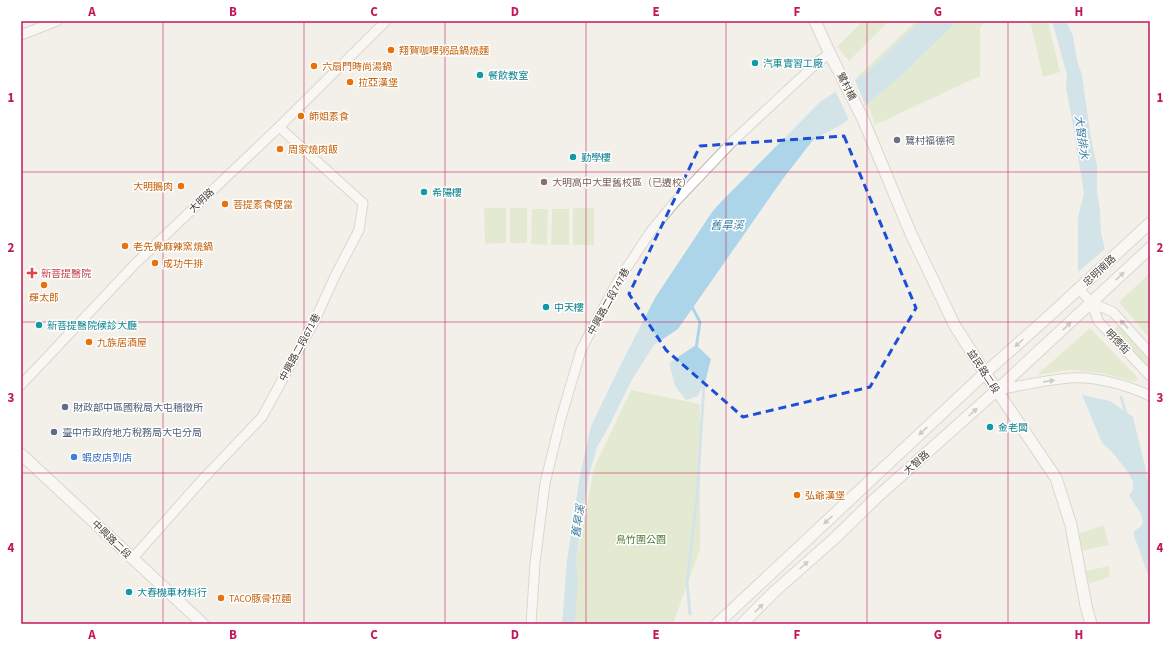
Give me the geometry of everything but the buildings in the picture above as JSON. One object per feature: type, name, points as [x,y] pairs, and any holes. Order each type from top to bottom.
[{"type":"street","points":[[21,35],[56,21]]},
{"type":"street","name":"大明路","points":[[21,385],[135,264],[279,127],[386,21]]},
{"type":"street","points":[[815,21],[830,54]]},
{"type":"street","name":"鷺村橋","points":[[830,54],[863,118]]},
{"type":"street","name":"中興路二段747巷","points":[[532,624],[535,563],[545,483],[560,418],[581,350],[615,283],[650,230],[704,172],[754,119],[819,61],[830,54]]},
{"type":"street","name":"益民路二段","points":[[863,118],[911,234],[955,326],[1056,478],[1071,525],[1086,606],[1091,624]]},
{"type":"street","name":"中興路二段671巷","points":[[132,559],[202,480],[262,417],[314,320],[359,230],[363,203],[279,127]]},
{"type":"street","name":"忠明南路","points":[[1048,318],[1150,223]]},
{"type":"street","name":"忠明南路","points":[[1092,303],[1150,248]]},
{"type":"street","name":"明德街","points":[[1079,289],[1092,303],[1113,312],[1150,353]]},
{"type":"street","name":"大智路","points":[[742,624],[775,591],[835,538],[876,498],[1092,303]]},
{"type":"street","name":"明德街","points":[[1092,303],[1098,321],[1150,376]]},
{"type":"street","name":"大智路","points":[[717,624],[985,373],[1048,318]]},
{"type":"street","points":[[997,390],[1045,381],[1081,378],[1123,386],[1150,396]]},
{"type":"street","name":"中興路二段","points":[[21,454],[203,624]]},
{"type":"highlighted area","points":[[844,136],[880,218],[916,308],[870,387],[743,417],[666,350],[629,294],[700,146]]},
{"type":"green space","points":[[863,21],[889,21],[849,61],[837,47]]},
{"type":"green space","points":[[916,21],[987,21],[980,27],[980,76],[875,125],[858,76]]},
{"type":"green space","points":[[1030,21],[1048,21],[1060,72],[1043,77]]},
{"type":"green space","points":[[484,208],[506,208],[506,243],[485,244]]},
{"type":"green space","points":[[510,208],[527,208],[527,243],[510,243]]},
{"type":"green space","points":[[573,208],[594,208],[594,245],[573,245]]},
{"type":"green space","points":[[532,209],[548,209],[547,245],[531,244]]},
{"type":"green space","points":[[552,209],[569,209],[569,245],[551,245]]},
{"type":"green space","points":[[1150,273],[1150,339],[1119,302]]},
{"type":"green space","points":[[1120,325],[1150,357],[1150,373],[1112,332]]},
{"type":"green space","points":[[1090,328],[1138,378],[1135,382],[1101,373],[1069,370],[1037,375]]},
{"type":"green space","name":"鳥竹圍公園","points":[[631,390],[700,404],[700,549],[673,624],[572,624],[576,560],[594,468]]},
{"type":"green space","points":[[1104,525],[1109,545],[1081,551],[1078,534]]},
{"type":"green space","points":[[1109,566],[1110,577],[1087,584],[1085,571]]},
{"type":"water","name":"舊旱溪","points":[[920,21],[957,21],[901,76],[844,123],[813,140],[782,180],[678,329],[654,345],[633,378],[597,447],[589,475],[576,560],[578,580],[575,624],[562,624],[567,560],[580,475],[591,426],[655,298],[712,212],[719,204],[821,101],[866,73]]},
{"type":"water","points":[[1052,21],[1066,21],[1073,36],[1077,60],[1082,75],[1091,139],[1097,165],[1097,191],[1101,233],[1105,249],[1078,272],[1078,217],[1084,194],[1066,88],[1067,75]]},
{"type":"water","points":[[696,345],[711,359],[706,379],[698,396],[686,400],[675,386],[669,363]]},
{"type":"water","points":[[1082,395],[1110,401],[1133,417],[1150,486],[1150,580],[1134,536],[1134,531],[1140,527],[1143,522],[1140,512],[1129,496],[1133,490],[1133,482],[1128,472],[1112,452],[1102,443]]},
{"type":"pier","points":[[854,78],[865,104],[849,120],[835,90]]},
{"type":"waterway","points":[[691,305],[700,322],[696,349]]},
{"type":"waterway","points":[[690,614],[687,582],[697,497],[704,384],[702,381]]},
{"type":"waterway","name":"大智排水","points":[[1121,397],[1126,414]]},
{"type":"place","name":"翔賀咖哩粥品鍋燒麵","points":[[391,50]]},
{"type":"place","name":"汽車實習工廠","points":[[755,63]]},
{"type":"place","name":"六扇門時尚湯鍋","points":[[314,66]]},
{"type":"place","name":"餐飲教室","points":[[480,75]]},
{"type":"place","name":"拉亞漢堡","points":[[350,82]]},
{"type":"place","name":"師姐素食","points":[[301,116]]},
{"type":"place","name":"鷺村福德祠","points":[[897,140]]},
{"type":"place","name":"周家燒肉飯","points":[[280,149]]},
{"type":"place","name":"勤學樓","points":[[573,157]]},
{"type":"place","name":"大明高中大里舊校區（已遷校）","points":[[544,182]]},
{"type":"place","name":"大明鵝肉","points":[[181,186]]},
{"type":"place","name":"希陽樓","points":[[424,192]]},
{"type":"place","name":"菩提素食便當","points":[[225,204]]},
{"type":"place","name":"老先覺麻辣窯燒鍋","points":[[125,246]]},
{"type":"place","name":"成功牛排","points":[[155,263]]},
{"type":"place","name":"新菩提醫院","points":[[32,273]]},
{"type":"place","name":"輝太郎","points":[[44,285]]},
{"type":"place","name":"中天樓","points":[[546,307]]},
{"type":"place","name":"新菩提醫院候診大廳","points":[[39,325]]},
{"type":"place","name":"九族居酒屋","points":[[89,342]]},
{"type":"place","name":"財政部中區國稅局大屯稽徵所","points":[[65,407]]},
{"type":"place","name":"金老闆","points":[[990,427]]},
{"type":"place","name":"臺中市政府地方稅務局大屯分局","points":[[54,432]]},
{"type":"place","name":"蝦皮店到店","points":[[74,457]]},
{"type":"place","name":"弘爺漢堡","points":[[797,495]]},
{"type":"place","name":"大春機車材料行","points":[[129,592]]},
{"type":"place","name":"TACO豚骨拉麵","points":[[221,598]]}]
